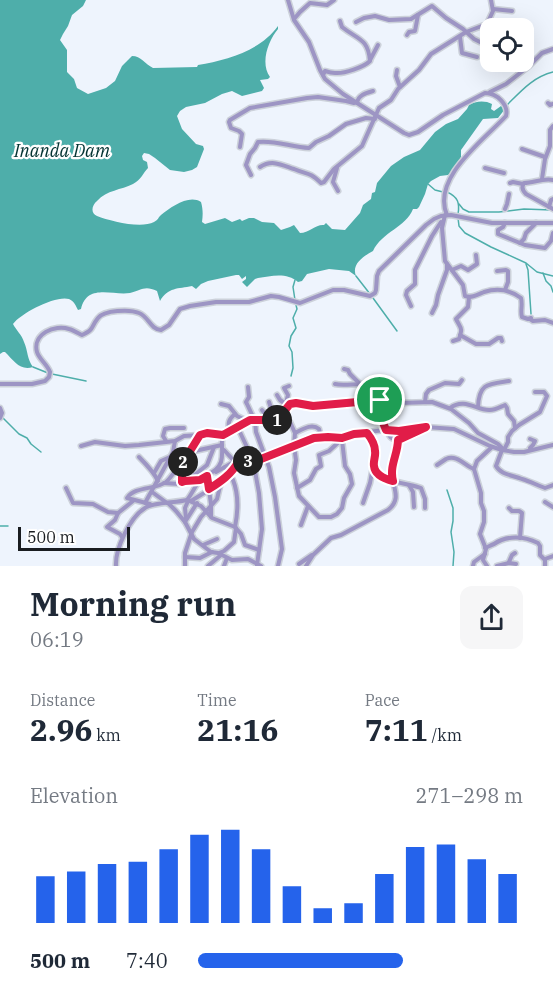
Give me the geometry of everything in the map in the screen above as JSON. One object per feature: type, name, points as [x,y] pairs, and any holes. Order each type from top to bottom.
[{"type":"street","points":[[288,0],[294,20],[310,44],[323,76],[333,87],[404,134],[412,135],[474,98],[506,84],[529,66],[542,52],[553,49]]},
{"type":"street","points":[[294,20],[310,3],[327,6],[334,0]]},
{"type":"street","points":[[260,166],[266,163],[283,164],[309,173],[322,183],[324,182],[337,167],[362,146],[379,108],[391,100],[400,87],[419,70],[432,52],[466,32],[487,24],[493,9],[491,0]]},
{"type":"street","points":[[357,22],[375,16],[392,21],[409,20],[432,6],[480,42]]},
{"type":"street","points":[[493,9],[512,11]]},
{"type":"street","points":[[407,35],[415,31],[418,15]]},
{"type":"street","points":[[340,21],[342,27],[365,43],[370,60]]},
{"type":"street","points":[[460,37],[462,53],[477,57]]},
{"type":"street","points":[[323,76],[325,71],[343,72],[369,63],[378,45]]},
{"type":"street","points":[[397,70],[396,81],[400,87]]},
{"type":"street","points":[[357,103],[362,95],[373,91]]},
{"type":"street","points":[[432,313],[447,270],[442,228],[443,198],[448,184],[474,147],[507,114],[505,106],[490,92]]},
{"type":"street","points":[[240,147],[242,134],[230,127],[229,121],[250,108],[309,97],[357,103]]},
{"type":"street","points":[[251,175],[246,165],[258,142],[276,141],[291,147],[308,148],[346,124],[376,117]]},
{"type":"street","points":[[542,179],[553,126]]},
{"type":"street","points":[[522,149],[545,157]]},
{"type":"street","points":[[337,167],[333,181],[338,191]]},
{"type":"street","points":[[485,168],[504,173]]},
{"type":"street","points":[[510,183],[523,184],[542,179],[553,180]]},
{"type":"street","points":[[523,184],[524,192],[551,208]]},
{"type":"street","points":[[505,209],[509,194]]},
{"type":"street","points":[[551,208],[553,199]]},
{"type":"street","points":[[411,306],[406,295],[407,291],[415,284],[415,270],[444,216]]},
{"type":"street","points":[[0,384],[32,384],[45,381],[50,372],[38,354],[37,348],[37,342],[42,335],[50,330],[63,328],[82,335],[92,330],[98,317],[106,313],[140,313],[145,316],[153,328],[161,330],[169,325],[180,309],[206,303],[245,302],[271,296],[300,303],[326,292],[339,290],[370,296],[376,292],[376,276],[379,271],[434,219],[444,216],[492,223],[553,223]]},
{"type":"street","points":[[520,243],[536,222]]},
{"type":"street","points":[[505,223],[498,234],[520,243],[545,249],[553,233]]},
{"type":"street","points":[[452,270],[461,267],[469,270],[477,264],[476,255]]},
{"type":"street","points":[[447,264],[463,285],[465,296],[505,290],[521,298],[522,316],[532,321],[545,320],[553,323]]},
{"type":"street","points":[[497,271],[508,271],[505,290]]},
{"type":"street","points":[[453,341],[459,339],[462,328],[456,319],[468,307],[469,297]]},
{"type":"street","points":[[460,334],[475,344],[489,344],[498,338],[502,340]]},
{"type":"street","points":[[344,369],[348,370],[349,374],[360,384]]},
{"type":"street","points":[[425,402],[429,390],[446,383],[459,384],[462,380]]},
{"type":"street","points":[[478,407],[479,395],[483,388],[509,381]]},
{"type":"street","points":[[335,384],[346,386],[368,384],[377,388],[380,393],[382,420],[389,437],[393,439],[398,440],[426,427]]},
{"type":"street","points":[[288,406],[286,403],[288,395],[284,388],[289,386]]},
{"type":"street","points":[[248,387],[247,404],[255,421],[256,432],[275,497],[282,548],[278,566]]},
{"type":"street","points":[[534,392],[544,392],[547,396],[540,412],[515,428],[508,437],[508,442],[496,466],[498,470],[507,475],[545,488],[553,485]]},
{"type":"street","points":[[277,395],[288,406]]},
{"type":"street","points":[[280,419],[288,406],[296,403],[318,406],[380,400],[400,403],[432,402],[450,408],[478,433],[496,443],[503,450]]},
{"type":"street","points":[[269,402],[272,411],[280,419]]},
{"type":"street","points":[[221,404],[229,406],[235,414],[248,421],[280,419]]},
{"type":"street","points":[[450,408],[452,405],[464,404],[491,410],[502,405],[506,406],[507,414],[514,421],[515,428]]},
{"type":"street","points":[[0,408],[2,414],[0,418]]},
{"type":"street","points":[[262,411],[266,415],[290,422],[295,433],[294,473],[299,496],[317,516],[323,518],[333,516],[342,508],[344,498],[352,484],[345,466],[342,439]]},
{"type":"street","points":[[230,431],[229,419],[235,414]]},
{"type":"street","points":[[81,446],[94,442],[125,446],[139,445],[175,441],[184,436],[207,433],[223,435],[248,421]]},
{"type":"street","points":[[295,433],[307,427],[316,427],[321,437]]},
{"type":"street","points":[[297,488],[310,480],[316,469],[321,466],[319,455],[329,451],[342,439],[354,434],[426,427],[454,429],[503,450],[522,452],[553,445]]},
{"type":"street","points":[[167,442],[163,437],[165,429],[184,428]]},
{"type":"street","points":[[200,480],[185,508],[185,521],[191,536],[212,552],[235,561],[248,559],[257,565],[262,529],[260,502],[253,460],[238,428]]},
{"type":"street","points":[[363,503],[374,467],[375,449],[367,433]]},
{"type":"street","points":[[164,483],[182,464],[200,435]]},
{"type":"street","points":[[213,473],[220,464],[223,435]]},
{"type":"street","points":[[185,481],[200,480],[237,462],[265,457],[309,440],[321,437],[342,439]]},
{"type":"street","points":[[522,452],[522,449],[529,449],[534,445],[534,440],[530,439]]},
{"type":"street","points":[[299,564],[313,555],[331,538],[391,508],[394,504],[396,487],[391,471],[398,449],[398,440]]},
{"type":"street","points":[[146,503],[173,452],[175,441]]},
{"type":"street","points":[[154,505],[127,498],[130,493],[164,483],[179,484],[185,481],[207,465],[214,447]]},
{"type":"street","points":[[187,455],[195,450],[223,447],[237,462]]},
{"type":"street","points":[[487,566],[483,559],[485,548],[480,534],[484,522],[481,492],[474,469],[477,461],[492,447]]},
{"type":"street","points":[[153,473],[161,460],[170,457]]},
{"type":"street","points":[[139,458],[158,481]]},
{"type":"street","points":[[437,465],[445,459],[454,458],[474,469]]},
{"type":"street","points":[[116,566],[121,536],[143,509],[154,505],[189,501],[201,495],[221,482],[236,467],[237,462]]},
{"type":"street","points":[[182,464],[185,481]]},
{"type":"street","points":[[208,566],[235,541],[237,494],[233,480],[225,467]]},
{"type":"street","points":[[374,467],[380,476],[422,489],[425,508]]},
{"type":"street","points":[[213,473],[221,482]]},
{"type":"street","points":[[207,476],[211,517]]},
{"type":"street","points":[[185,566],[186,550],[191,536],[197,523],[218,499],[221,482]]},
{"type":"street","points":[[409,484],[414,507]]},
{"type":"street","points":[[66,488],[74,504],[93,504],[108,512],[118,513]]},
{"type":"street","points":[[152,492],[185,521]]},
{"type":"street","points":[[185,521],[201,495]]},
{"type":"street","points":[[121,536],[113,530],[115,520],[118,513],[134,500]]},
{"type":"street","points":[[189,501],[201,506],[211,517],[235,527],[246,546],[259,550]]},
{"type":"street","points":[[408,506],[413,501]]},
{"type":"street","points":[[545,502],[553,507]]},
{"type":"street","points":[[301,525],[308,506]]},
{"type":"street","points":[[508,508],[522,513],[520,538]]},
{"type":"street","points":[[485,548],[516,536],[537,542],[540,546],[540,555],[545,560],[545,566]]},
{"type":"street","points":[[203,545],[218,539]]},
{"type":"street","points":[[185,556],[200,558],[212,552]]},
{"type":"street","points":[[473,566],[485,553]]},
{"type":"street","points":[[509,563],[515,553]]},
{"type":"street","points":[[306,566],[313,555]]},
{"type":"street","points":[[545,560],[553,556]]},
{"type":"street","points":[[224,566],[227,558]]},
{"type":"street","points":[[497,566],[516,564]]},
{"type":"water","name":"Inanda Dam","points":[[0,0],[86,0],[83,6],[72,15],[60,40],[67,50],[67,72],[74,79],[77,88],[88,94],[106,88],[115,81],[122,66],[132,56],[153,68],[197,67],[252,48],[271,35],[278,26],[266,52],[266,65],[270,77],[260,80],[264,88],[262,91],[242,96],[232,91],[205,103],[186,107],[177,116],[182,129],[196,144],[203,146],[197,167],[184,172],[170,170],[149,154],[144,153],[143,160],[147,162],[148,168],[138,181],[101,197],[95,203],[92,209],[95,215],[117,222],[148,224],[156,221],[175,205],[186,200],[196,200],[201,202],[202,222],[205,224],[225,218],[232,222],[254,218],[262,222],[274,223],[281,230],[294,225],[300,233],[326,223],[332,229],[345,230],[360,213],[363,205],[371,199],[377,183],[391,166],[420,150],[435,132],[458,119],[469,105],[483,102],[492,104],[491,109],[494,111],[501,106],[505,109],[498,118],[483,119],[461,150],[461,157],[453,171],[428,184],[419,207],[413,209],[410,215],[382,239],[373,251],[359,261],[355,268],[356,276],[349,271],[329,269],[307,274],[302,281],[298,282],[284,276],[258,278],[247,287],[242,282],[246,276],[242,279],[236,275],[208,281],[196,289],[192,286],[174,289],[166,293],[160,301],[157,291],[149,288],[130,293],[95,293],[84,301],[81,309],[78,310],[74,302],[69,299],[63,298],[48,302],[31,310],[13,324],[23,339],[33,367],[24,368],[5,352],[0,354]]},
{"type":"waterway","points":[[507,105],[533,81],[553,72]]},
{"type":"waterway","points":[[428,184],[435,190],[443,192]]},
{"type":"waterway","points":[[447,192],[457,201],[458,214]]},
{"type":"waterway","points":[[459,204],[469,212],[552,210]]},
{"type":"waterway","points":[[458,218],[459,226],[465,233],[526,263],[537,272],[553,276]]},
{"type":"waterway","points":[[526,264],[531,314]]},
{"type":"waterway","points":[[543,273],[553,292]]},
{"type":"waterway","points":[[356,276],[370,294]]},
{"type":"waterway","points":[[295,280],[293,287],[295,300]]},
{"type":"waterway","points":[[373,298],[397,331]]},
{"type":"waterway","points":[[291,376],[292,352],[289,346],[296,328],[293,318],[297,309],[296,305]]},
{"type":"waterway","points":[[33,367],[48,373]]},
{"type":"waterway","points":[[52,374],[86,381]]},
{"type":"waterway","points":[[2,417],[41,452]]},
{"type":"waterway","points":[[447,490],[453,508],[451,532],[454,552],[453,566]]},
{"type":"waterway","points":[[0,526],[8,526]]},
{"type":"route","points":[[380,400],[382,420],[386,430],[399,431],[426,427],[398,440],[398,449],[391,471],[393,481],[380,476],[375,470],[376,452],[367,433],[364,433],[342,438],[314,438],[261,459],[238,462],[223,481],[209,489],[207,476],[200,480],[182,482],[182,464],[202,434],[223,435],[250,420],[280,420],[290,404],[313,406],[380,400]]}]
